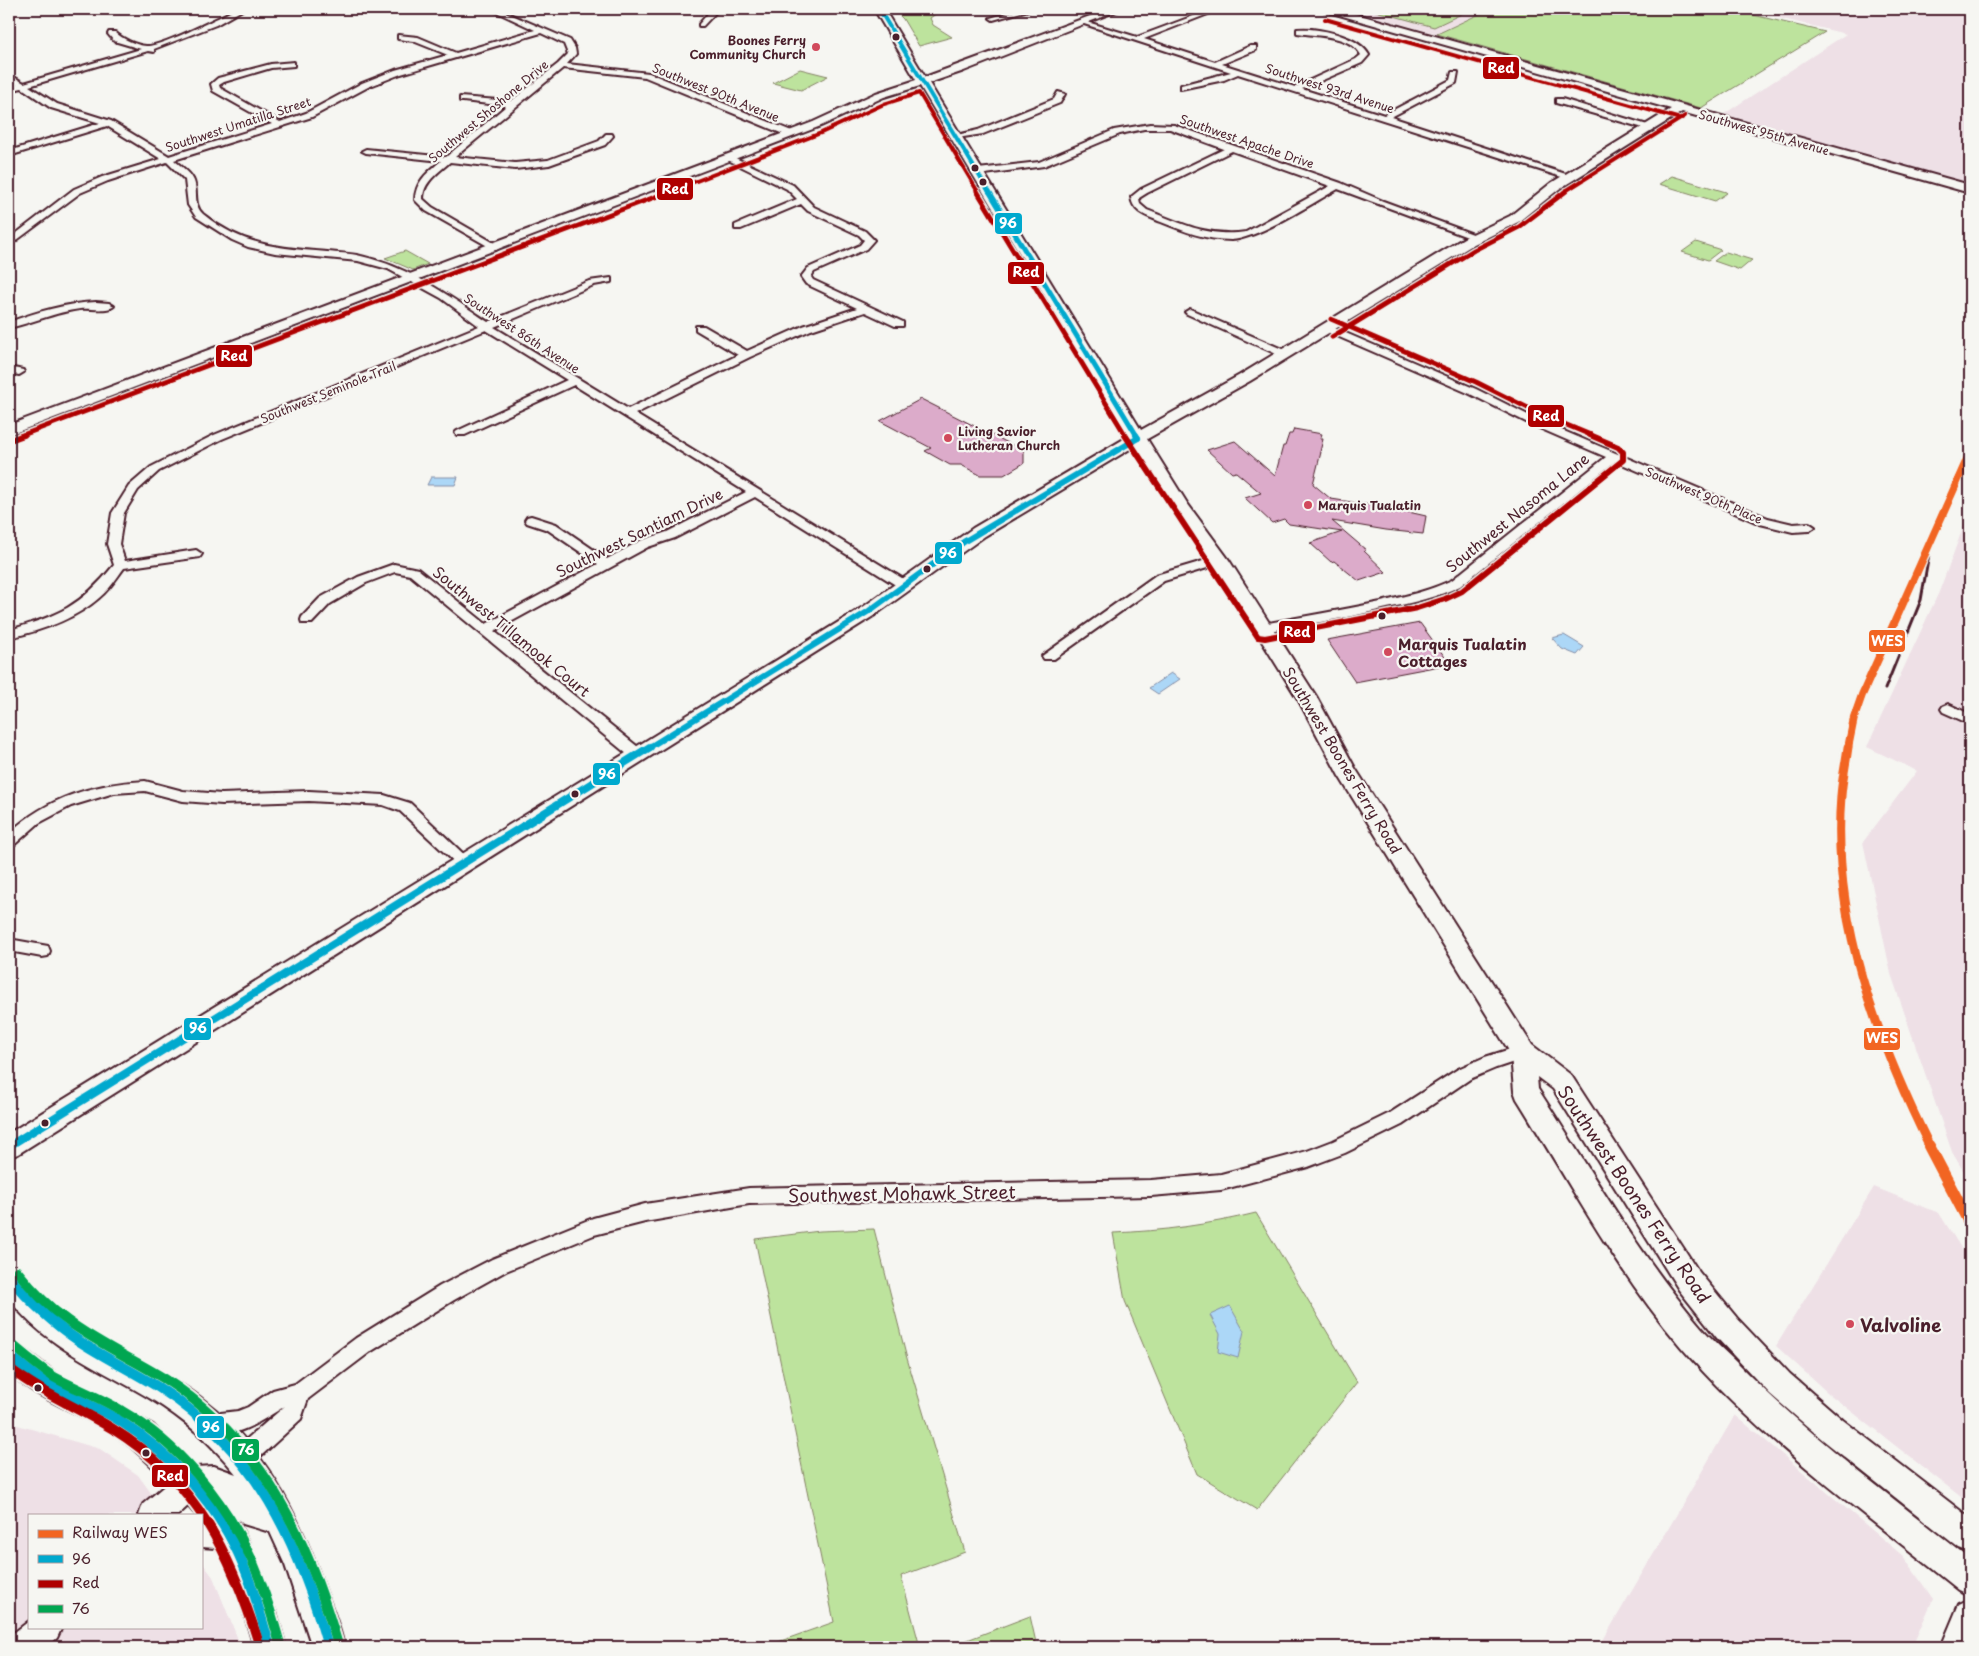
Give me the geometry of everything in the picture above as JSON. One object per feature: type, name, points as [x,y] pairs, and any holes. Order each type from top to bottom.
[{"type":"main road","name":"Southwest Boones Ferry Road","points":[[879,9],[957,136],[1105,386],[1180,504],[1220,560],[1309,701],[1346,771],[1523,1052],[1562,1082],[1689,1281],[1727,1328],[1786,1390],[1833,1430],[1970,1537]]},
{"type":"main road","points":[[9,430],[791,134],[880,95],[960,69],[1117,9]]},
{"type":"main road","name":"Southwest 95th Avenue","points":[[1328,9],[1970,189]]},
{"type":"main road","points":[[9,1146],[466,864],[869,611],[906,586],[972,536],[1138,438],[1211,398],[1476,237],[1514,219],[1570,177],[1680,108]]},
{"type":"main road","name":"Southwest Boones Ferry Road","points":[[1523,1052],[1526,1091],[1616,1234],[1674,1316],[1746,1393],[1795,1439],[1970,1579]]},
{"type":"main road","points":[[9,1277],[20,1292],[62,1333],[172,1395],[212,1424],[242,1458],[261,1484],[281,1518],[303,1567],[328,1647]]},
{"type":"main road","points":[[9,1355],[28,1372],[49,1385],[118,1420],[142,1436],[190,1484],[209,1507],[214,1532],[250,1583],[270,1647]]},
{"type":"main road","points":[[155,1514],[190,1484],[196,1481],[211,1479],[234,1492],[248,1509],[255,1513],[281,1518]]},
{"type":"main road","points":[[1957,1647],[1970,1615]]},
{"type":"main road","points":[[23,1647],[45,1628]]},
{"type":"street","points":[[9,89],[89,69],[151,50],[241,9]]},
{"type":"street","points":[[493,9],[566,42],[571,48],[572,54],[562,66]]},
{"type":"street","points":[[701,25],[716,9]]},
{"type":"street","points":[[993,18],[1029,9]]},
{"type":"street","points":[[1139,39],[1218,9]]},
{"type":"street","name":"Southwest 93rd Avenue","points":[[1082,22],[1570,177]]},
{"type":"street","name":"Southwest Umatilla Street","points":[[9,244],[77,192],[114,176],[309,115],[380,78],[542,30]]},
{"type":"street","points":[[1297,89],[1359,61],[1366,55],[1363,48],[1348,41],[1322,34],[1300,31]]},
{"type":"street","points":[[112,34],[117,40],[151,50]]},
{"type":"street","points":[[401,37],[415,39],[454,56]]},
{"type":"street","points":[[1216,64],[1253,48]]},
{"type":"street","points":[[280,125],[216,89],[215,84],[221,80],[271,66],[291,64]]},
{"type":"street","name":"Southwest Shoshone Drive","points":[[496,247],[429,209],[419,200],[419,192],[425,180],[446,160],[562,66]]},
{"type":"street","name":"Southwest 90th Avenue","points":[[562,66],[646,75],[791,134]]},
{"type":"street","points":[[1184,87],[1221,78],[1239,71]]},
{"type":"street","points":[[1384,118],[1453,81],[1455,74]]},
{"type":"street","name":"Southwest 86th Avenue","points":[[9,76],[63,110],[108,123],[168,159],[189,179],[192,205],[199,215],[235,238],[276,250],[359,258],[391,267],[414,278],[486,326],[626,414],[906,586]]},
{"type":"street","points":[[957,136],[980,132],[1056,101],[1061,94]]},
{"type":"street","points":[[463,99],[513,104]]},
{"type":"street","points":[[1559,101],[1650,127]]},
{"type":"street","points":[[9,154],[108,123]]},
{"type":"street","name":"Southwest Apache Drive","points":[[978,172],[1041,164],[1118,132],[1146,126],[1170,127],[1338,185],[1380,203],[1476,237]]},
{"type":"street","points":[[366,152],[496,166],[534,165],[602,144],[609,136]]},
{"type":"street","points":[[1232,148],[1144,191],[1135,197],[1136,205],[1144,212],[1197,233],[1231,237],[1249,234],[1338,185]]},
{"type":"street","points":[[728,158],[783,182],[796,191],[815,212],[862,234],[869,240],[863,246],[811,270],[806,277],[809,282],[899,324]]},
{"type":"street","points":[[738,227],[803,200]]},
{"type":"street","name":"Southwest Seminole Trail","points":[[120,565],[113,544],[118,513],[133,488],[155,470],[218,437],[592,283],[608,280]]},
{"type":"street","points":[[9,325],[61,308],[90,304],[109,306]]},
{"type":"street","points":[[626,414],[746,355],[807,328],[865,309]]},
{"type":"street","points":[[1190,312],[1285,354]]},
{"type":"street","points":[[700,328],[746,355]]},
{"type":"street","name":"Southwest 90th Place","points":[[1327,328],[1472,391],[1534,422],[1764,521],[1793,528],[1809,527]]},
{"type":"street","points":[[462,433],[574,381]]},
{"type":"street","name":"Southwest Nasoma Lane","points":[[1263,628],[1356,612],[1444,590],[1456,583],[1614,456]]},
{"type":"street","name":"Southwest Santiam Drive","points":[[486,630],[644,544],[671,535],[697,523],[754,493]]},
{"type":"street","points":[[531,520],[552,527],[606,564]]},
{"type":"street","points":[[9,634],[36,626],[76,608],[102,588],[120,565],[196,554]]},
{"type":"street","points":[[1049,656],[1160,578],[1220,560]]},
{"type":"street","name":"Southwest Tillamook Court","points":[[306,620],[326,601],[362,580],[394,568],[414,572],[638,756]]},
{"type":"street","points":[[1948,709],[1970,719]]},
{"type":"street","points":[[9,841],[34,819],[66,802],[114,788],[145,786],[183,796],[222,799],[309,796],[384,800],[405,808],[466,864]]},
{"type":"street","points":[[9,945],[42,951]]},
{"type":"street","name":"Southwest Mohawk Street","points":[[212,1424],[238,1421],[254,1414],[280,1397],[299,1393],[397,1322],[498,1265],[585,1230],[636,1215],[676,1206],[749,1196],[1151,1188],[1221,1182],[1308,1159],[1339,1147],[1396,1119],[1464,1074],[1491,1062],[1523,1052]]},
{"type":"street","points":[[242,1458],[294,1412],[299,1393]]},
{"type":"shaded area","points":[[1346,9],[1490,9],[1437,34]]},
{"type":"shaded area","points":[[1742,9],[1970,9],[1970,184],[1724,114],[1846,34]]},
{"type":"shaded area","points":[[1970,509],[1970,1182],[1952,1152],[1891,974],[1863,842],[1917,771],[1867,747],[1939,592]]},
{"type":"shaded area","points":[[1874,1187],[1939,1213],[1970,1262],[1970,1504],[1828,1393],[1776,1346]]},
{"type":"shaded area","points":[[1735,1415],[1903,1556],[1933,1599],[1912,1647],[1599,1647]]},
{"type":"shaded area","points":[[9,1420],[14,1424],[100,1449],[138,1475],[166,1514],[28,1514],[28,1628],[202,1628],[202,1562],[213,1577],[241,1647],[9,1647]]},
{"type":"green space","points":[[893,9],[943,9],[930,18],[933,25],[952,37],[919,46],[903,19]]},
{"type":"green space","points":[[1472,9],[1434,27],[1372,10]]},
{"type":"green space","points":[[1490,9],[1728,9],[1825,32],[1701,108],[1437,34]]},
{"type":"green space","points":[[800,69],[828,76],[801,90],[773,83]]},
{"type":"green space","points":[[1672,176],[1727,193],[1715,201],[1659,184]]},
{"type":"green space","points":[[1696,242],[1721,250],[1708,260],[1682,252]]},
{"type":"green space","points":[[405,251],[428,264],[413,270],[385,258]]},
{"type":"green space","points":[[1726,252],[1752,260],[1740,270],[1714,261]]},
{"type":"green space","points":[[1256,1213],[1357,1382],[1257,1510],[1197,1474],[1125,1301],[1113,1233],[1185,1227]]},
{"type":"green space","points":[[874,1229],[906,1355],[965,1552],[901,1576],[920,1647],[764,1647],[834,1622],[755,1239],[820,1231]]},
{"type":"green space","points":[[1030,1616],[1037,1647],[949,1647]]},
{"type":"water","points":[[431,477],[458,477],[455,485],[427,485]]},
{"type":"water","points":[[1564,635],[1584,647],[1577,655],[1562,649],[1552,638]]},
{"type":"water","points":[[1171,673],[1180,679],[1158,694],[1149,688]]},
{"type":"water","points":[[1230,1306],[1244,1331],[1238,1358],[1218,1352],[1220,1334],[1210,1315]]},
{"type":"building","name":"Living Savior Lutheran Church","points":[[921,399],[1024,451],[1024,463],[1004,475],[980,475],[961,465],[950,465],[925,451],[931,448],[880,421]]},
{"type":"building","name":"Marquis Tualatin","points":[[1294,429],[1322,434],[1320,439],[1323,439],[1321,452],[1313,484],[1331,499],[1391,508],[1426,516],[1423,534],[1332,521],[1366,550],[1364,551],[1386,572],[1359,581],[1334,561],[1331,562],[1310,543],[1342,532],[1289,524],[1284,519],[1272,523],[1245,498],[1261,493],[1236,472],[1232,473],[1207,450],[1235,441],[1275,476],[1283,446],[1285,446],[1289,434],[1292,434]]},
{"type":"building","name":"Marquis Tualatin Cottages","points":[[1420,623],[1450,664],[1355,682],[1327,640]]},
{"type":"railway","points":[[1885,689],[1921,600],[1931,543]]},
{"type":"rail line","name":"WES","points":[[1970,453],[1858,706],[1851,730],[1841,796],[1841,861],[1849,925],[1864,987],[1885,1048],[1911,1107],[1939,1166],[1970,1224]]},
{"type":"transit line","name":"96","points":[[879,9],[1138,438]]},
{"type":"transit line","name":"Red","points":[[1325,19],[1677,118]]},
{"type":"transit line","name":"Red","points":[[13,439],[636,204],[821,133],[884,104],[919,93],[1097,391],[1172,509],[1258,637],[1265,638],[1374,617],[1427,605],[1454,595],[1462,591],[1623,460],[1623,452],[1618,447],[1538,413],[1476,382],[1331,319]]},
{"type":"transit line","name":"Red","points":[[1332,337],[1474,250],[1519,227],[1561,194],[1685,116]]},
{"type":"transit line","name":"96","points":[[9,1146],[869,611],[965,541],[1138,438]]},
{"type":"transit line","name":"76","points":[[17,1271],[33,1290],[67,1321],[104,1345],[165,1379],[199,1402],[229,1430],[255,1460],[297,1529],[327,1605],[338,1645]]},
{"type":"transit line","name":"96","points":[[9,1277],[25,1297],[60,1328],[97,1353],[160,1388],[193,1411],[222,1437],[248,1467],[288,1535],[304,1571],[328,1647]]},
{"type":"transit line","name":"76","points":[[15,1347],[55,1377],[123,1411],[141,1423],[159,1437],[193,1471],[223,1509],[246,1548],[261,1583],[280,1644]]},
{"type":"transit line","name":"96","points":[[9,1355],[49,1385],[120,1421],[154,1447],[187,1480],[217,1517],[238,1553],[256,1600],[270,1647]]},
{"type":"transit line","name":"Red","points":[[9,1368],[34,1386],[100,1421],[129,1440],[163,1469],[202,1514]]},
{"type":"transit line","name":"Red","points":[[202,1514],[228,1558],[246,1602],[260,1647]]},
{"type":"place","name":"Boones Ferry Community Church","points":[[816,47]]},
{"type":"place","name":"Living Savior Lutheran Church","points":[[948,438]]},
{"type":"place","name":"Marquis Tualatin","points":[[1308,505]]},
{"type":"place","name":"Marquis Tualatin Cottages","points":[[1388,652]]},
{"type":"place","name":"Valvoline","points":[[1850,1324]]}]
